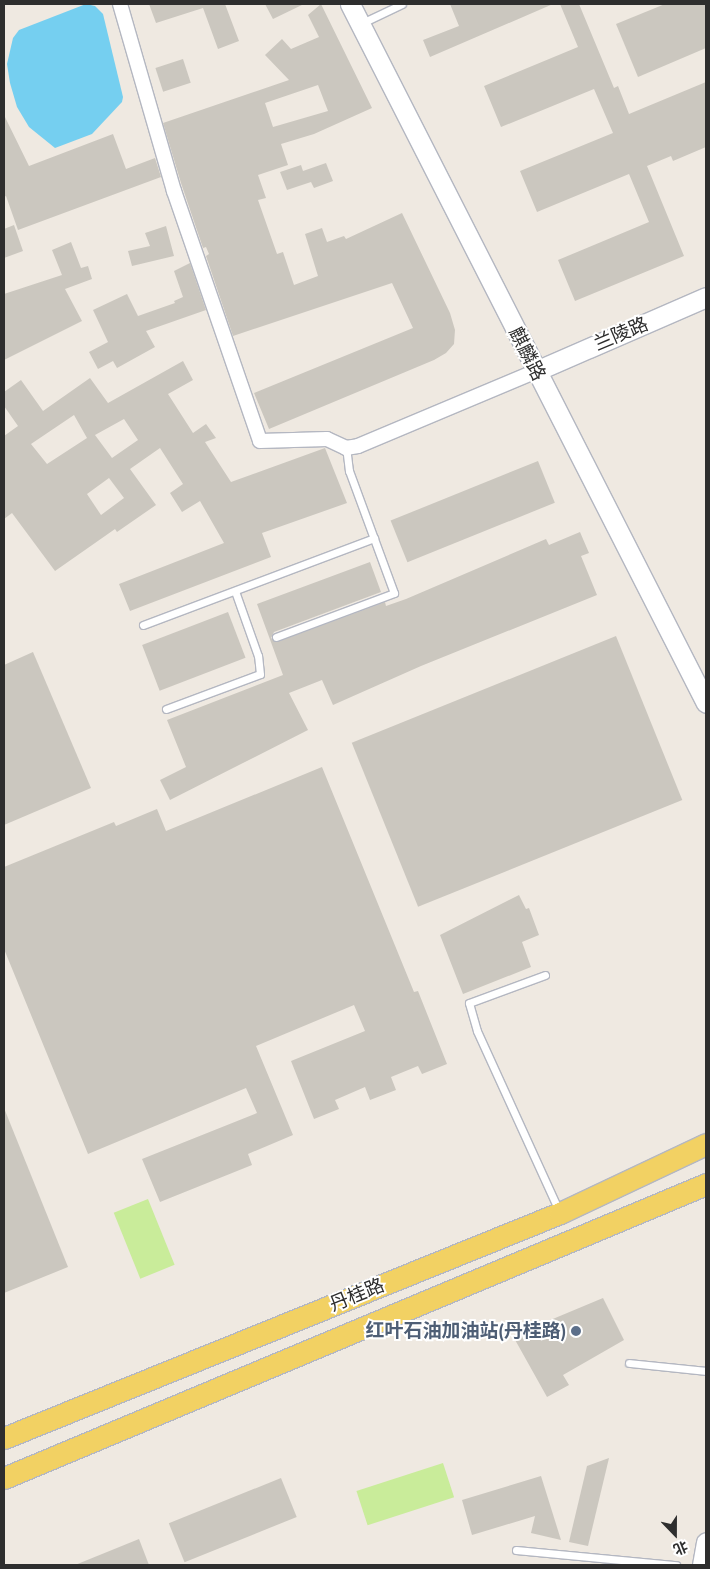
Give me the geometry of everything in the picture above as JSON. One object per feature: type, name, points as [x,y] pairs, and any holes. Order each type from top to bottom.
[{"type":"main road","name":"丹桂路","points":[[4,1438],[560,1213],[706,1144]]},
{"type":"main road","name":"丹桂路","points":[[4,1478],[706,1184]]},
{"type":"street","points":[[120,4],[174,190],[260,441],[327,439],[346,448],[358,446],[536,371]]},
{"type":"street","name":"麒麟路","points":[[350,4],[706,703]]},
{"type":"street","name":"兰陵路","points":[[536,371],[706,297]]},
{"type":"street","points":[[702,1565],[706,1542]]},
{"type":"lane","points":[[360,24],[402,4]]},
{"type":"lane","points":[[276,636],[394,593],[349,471],[346,448]]},
{"type":"lane","points":[[143,625],[374,538]]},
{"type":"lane","points":[[166,709],[260,674],[258,656],[234,591]]},
{"type":"lane","points":[[545,975],[469,1003],[477,1030],[560,1213]]},
{"type":"lane","points":[[629,1363],[706,1371]]},
{"type":"lane","points":[[516,1550],[676,1565]]},
{"type":"green space","points":[[148,1199],[175,1265],[140,1279],[114,1213]]},
{"type":"green space","points":[[443,1463],[454,1497],[368,1525],[356,1491]]},
{"type":"water","points":[[86,4],[95,6],[103,14],[123,97],[122,102],[92,134],[55,148],[29,127],[17,107],[7,64],[13,38],[19,30]]},
{"type":"building","points":[[149,4],[225,4],[239,41],[218,49],[203,8],[156,23]]},
{"type":"building","points":[[265,4],[304,4],[273,19]]},
{"type":"building","points":[[321,4],[372,108],[314,134],[281,144],[288,165],[258,175],[266,198],[258,200],[277,254],[283,252],[294,285],[318,276],[305,234],[322,228],[327,242],[344,236],[346,239],[402,213],[450,313],[455,330],[454,344],[446,353],[434,360],[269,429],[254,393],[413,328],[392,283],[233,336],[206,256],[209,254],[206,247],[203,248],[163,123],[289,80],[265,55],[282,39],[291,49],[319,37],[308,15]],"holes":[[[318,85],[328,111],[273,127],[265,103]]]},
{"type":"building","points":[[450,4],[553,4],[430,57],[423,40],[459,26]]},
{"type":"building","points":[[560,4],[579,4],[614,88],[618,86],[629,114],[706,82],[706,147],[673,161],[671,156],[647,166],[684,256],[575,301],[558,260],[649,222],[629,174],[537,212],[520,171],[613,133],[594,89],[501,127],[484,86],[578,47]]},
{"type":"building","points":[[665,4],[706,4],[706,48],[638,77],[616,24]]},
{"type":"building","points":[[183,59],[191,83],[163,92],[155,68]]},
{"type":"building","points":[[4,115],[29,166],[113,134],[126,169],[155,158],[161,177],[18,230],[6,196],[4,197]]},
{"type":"building","points":[[326,163],[333,181],[314,188],[311,182],[287,190],[280,172],[301,165],[303,171]]},
{"type":"building","points":[[14,225],[23,251],[4,258],[4,229]]},
{"type":"building","points":[[166,226],[174,256],[132,266],[128,251],[150,246],[145,233]]},
{"type":"building","points":[[71,242],[81,268],[88,266],[92,279],[65,289],[82,321],[4,360],[4,294],[62,275],[52,250]]},
{"type":"building","points":[[190,263],[206,310],[146,331],[155,347],[117,368],[113,361],[98,369],[89,352],[108,342],[93,310],[127,294],[138,316],[175,303],[174,301],[183,297],[174,271]]},
{"type":"building","points":[[183,361],[193,380],[168,394],[193,433],[206,424],[216,438],[205,442],[231,482],[325,448],[347,503],[262,533],[271,557],[130,611],[119,584],[224,543],[200,501],[182,512],[170,493],[183,484],[160,448],[130,469],[156,505],[117,532],[115,529],[55,571],[12,513],[4,519],[4,436],[18,426],[4,406],[4,392],[21,380],[43,411],[90,378],[108,403]],"holes":[[[74,415],[87,438],[47,464],[31,444]],[[124,419],[138,440],[112,458],[95,435]],[[109,478],[124,498],[101,515],[87,494]]]},
{"type":"building","points":[[538,461],[555,503],[407,562],[391,521]]},
{"type":"building","points":[[580,532],[589,553],[581,556],[597,595],[421,666],[333,705],[322,680],[289,693],[308,730],[170,800],[160,780],[186,767],[167,720],[283,675],[257,604],[370,562],[381,592],[274,632],[271,638],[277,642],[385,602],[386,606],[406,599],[546,539],[549,545]]},
{"type":"building","points":[[228,612],[246,658],[160,691],[142,645]]},
{"type":"building","points":[[616,636],[682,800],[418,907],[352,743]]},
{"type":"building","points":[[33,652],[91,788],[4,825],[4,665]]},
{"type":"building","points":[[322,767],[414,992],[418,991],[447,1064],[422,1074],[418,1066],[391,1077],[396,1090],[370,1100],[365,1087],[335,1100],[339,1109],[314,1119],[291,1061],[365,1031],[354,1005],[256,1046],[293,1135],[248,1154],[252,1165],[160,1202],[142,1159],[257,1113],[246,1088],[88,1154],[4,949],[4,867],[114,822],[116,826],[157,809],[166,831]]},
{"type":"building","points":[[519,895],[526,909],[529,908],[539,935],[522,942],[531,967],[463,994],[440,935]]},
{"type":"building","points":[[4,1108],[68,1267],[4,1293]]},
{"type":"building","points":[[603,1298],[624,1340],[563,1375],[569,1385],[547,1397],[514,1338],[536,1326]]},
{"type":"building","points":[[609,1458],[588,1546],[569,1542],[587,1466]]},
{"type":"building","points":[[541,1476],[561,1540],[531,1533],[535,1516],[472,1535],[462,1500]]},
{"type":"building","points":[[281,1478],[297,1517],[185,1562],[169,1523]]},
{"type":"building","points":[[139,1539],[149,1565],[75,1565]]},
{"type":"place","name":"红叶石油加油站(丹桂路)","points":[[576,1331]]}]
